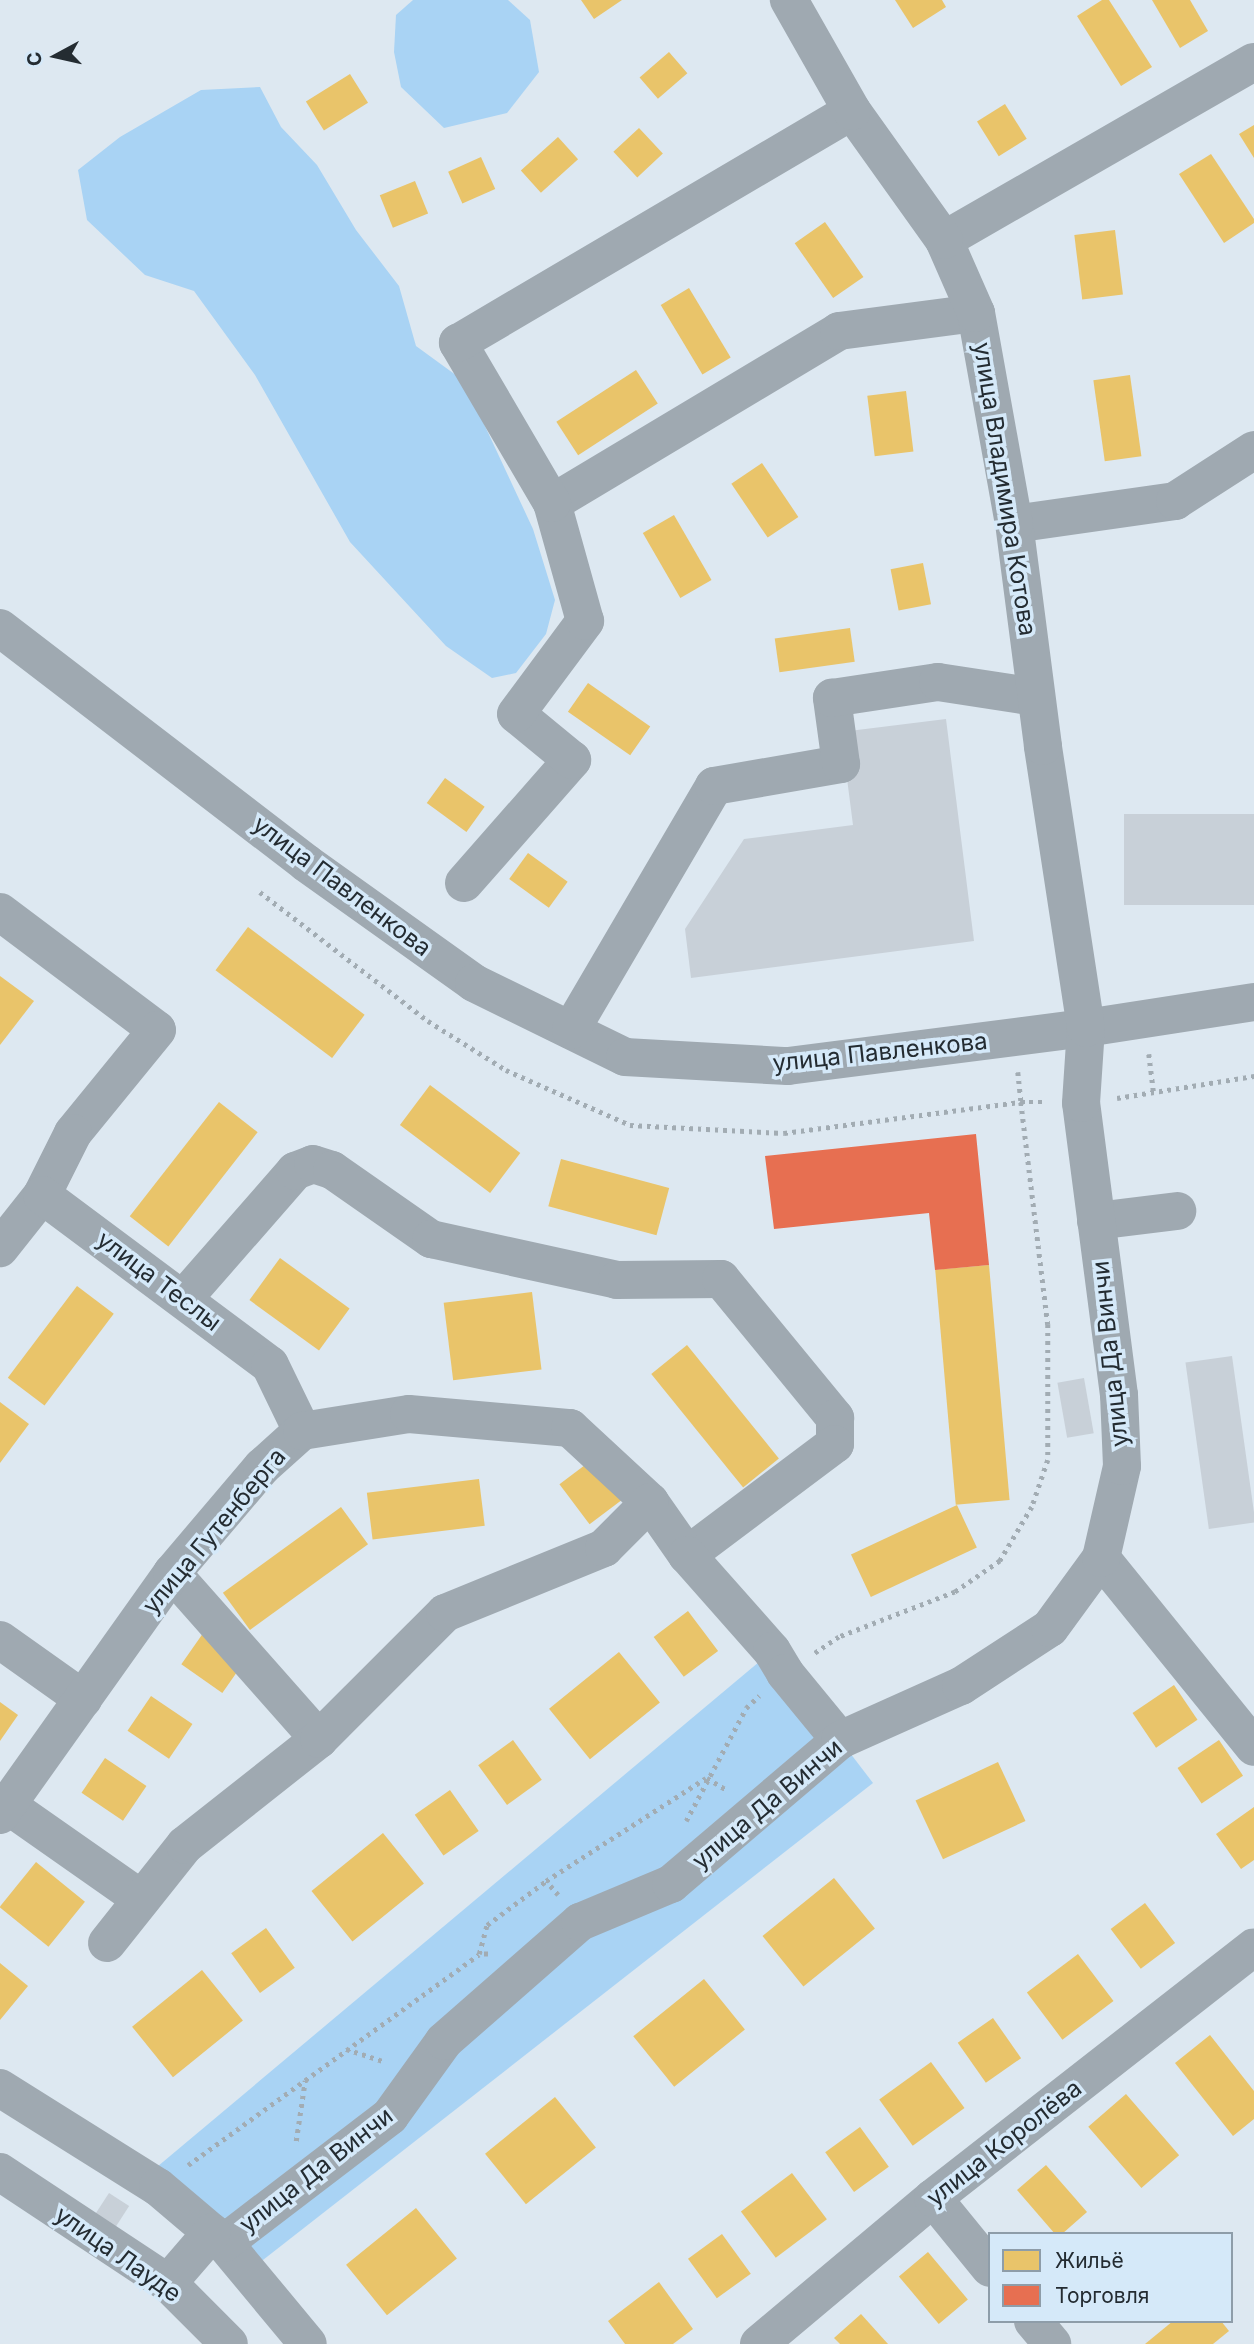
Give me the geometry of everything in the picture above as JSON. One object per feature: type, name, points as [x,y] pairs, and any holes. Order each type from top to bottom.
[{"type":"street","name":"улица Владимира Котова","points":[[789,0],[852,111],[944,240],[976,313],[1014,524],[1036,697],[1086,1028]]},
{"type":"street","points":[[944,240],[1254,62]]},
{"type":"street","points":[[464,883],[572,760],[516,714],[585,621],[552,503],[458,343],[852,111]]},
{"type":"street","points":[[552,503],[839,331],[976,313]]},
{"type":"street","points":[[1014,524],[1175,501],[1254,450]]},
{"type":"street","name":"улица Павленкова","points":[[0,628],[208,785],[306,863],[474,984],[625,1057],[789,1066],[1086,1028],[1254,1002]]},
{"type":"street","points":[[570,1030],[714,786],[841,764],[832,698],[938,682],[1036,697]]},
{"type":"street","points":[[0,912],[157,1030],[73,1133],[42,1195],[0,1248]]},
{"type":"street","name":"улица Да Винчи","points":[[168,2283],[218,2238],[289,2194],[390,2116],[444,2041],[580,1922],[671,1884],[840,1740],[961,1686],[1050,1628],[1101,1558],[1122,1466],[1119,1395],[1081,1103],[1086,1028]]},
{"type":"street","points":[[184,1298],[295,1171],[313,1164],[332,1170],[431,1239],[617,1280],[721,1279],[835,1418],[835,1444],[687,1555]]},
{"type":"street","name":"улица Теслы","points":[[42,1195],[184,1298],[270,1365],[302,1431]]},
{"type":"street","points":[[1096,1221],[1177,1211]]},
{"type":"street","name":"улица Гутенберга","points":[[4,1810],[172,1573],[262,1467],[302,1431],[409,1414],[570,1428],[650,1502],[687,1555],[772,1651],[785,1673],[840,1740]]},
{"type":"street","points":[[107,1943],[185,1845],[319,1739],[445,1613],[604,1548],[650,1502]]},
{"type":"street","points":[[1101,1558],[1254,1748]]},
{"type":"street","points":[[172,1573],[319,1739]]},
{"type":"street","points":[[0,1640],[83,1699]]},
{"type":"street","points":[[4,1810],[141,1899]]},
{"type":"street","name":"улица Королёва","points":[[759,2344],[933,2198],[1254,1947]]},
{"type":"street","points":[[0,2088],[158,2186],[218,2238],[307,2344]]},
{"type":"street","name":"улица Лауде","points":[[0,2172],[168,2283],[229,2344]]},
{"type":"street","points":[[933,2198],[988,2266]]},
{"type":"street","points":[[1035,2323],[1052,2344]]},
{"type":"path","points":[[260,892],[428,1021],[506,1070],[630,1125],[783,1133],[1021,1102],[1081,1103],[1254,1076]]},
{"type":"path","points":[[479,1954],[487,1925],[546,1881],[707,1778],[746,1708],[785,1673],[839,1637],[955,1592],[1000,1561],[1032,1507],[1048,1460],[1048,1324],[1021,1102]]},
{"type":"path","points":[[546,1881],[580,1922]]},
{"type":"path","points":[[158,2186],[479,1954],[545,1953]]},
{"type":"path","points":[[289,2194],[305,2080]]},
{"type":"shaded area","points":[[413,0],[508,0],[530,20],[539,72],[507,113],[444,128],[401,87],[394,52],[396,15]]},
{"type":"shaded area","points":[[260,87],[281,127],[317,165],[356,230],[399,286],[416,346],[464,381],[533,529],[555,600],[546,634],[516,673],[492,678],[446,646],[350,542],[255,375],[194,291],[145,275],[87,220],[78,170],[120,137],[201,90]]},
{"type":"shaded area","points":[[772,1651],[873,1783],[249,2271],[145,2177]]},
{"type":"building: Жильё","points":[[581,0],[622,0],[594,19]]},
{"type":"building: Жильё","points":[[895,0],[942,0],[946,7],[913,28]]},
{"type":"building: Жильё","points":[[1102,0],[1109,0],[1152,67],[1121,86],[1077,16]]},
{"type":"building: Жильё","points":[[1152,0],[1190,0],[1208,31],[1180,48]]},
{"type":"building: Жильё","points":[[669,52],[687,73],[658,99],[640,78]]},
{"type":"building: Жильё","points":[[350,74],[368,103],[324,130],[306,102]]},
{"type":"building: Жильё","points":[[1005,104],[1027,139],[999,156],[977,121]]},
{"type":"building: Жильё","points":[[1254,125],[1254,158],[1239,134]]},
{"type":"building: Жильё","points":[[639,128],[663,154],[637,177],[613,152]]},
{"type":"building: Жильё","points":[[558,137],[578,159],[541,193],[521,170]]},
{"type":"building: Жильё","points":[[1211,154],[1254,219],[1254,223],[1224,243],[1179,174]]},
{"type":"building: Жильё","points":[[481,157],[495,189],[462,204],[448,172]]},
{"type":"building: Жильё","points":[[415,181],[428,213],[393,228],[380,195]]},
{"type":"building: Жильё","points":[[825,222],[863,277],[833,298],[795,243]]},
{"type":"building: Жильё","points":[[1115,230],[1123,295],[1082,300],[1074,235]]},
{"type":"building: Жильё","points":[[689,288],[731,357],[702,374],[661,305]]},
{"type":"building: Жильё","points":[[636,370],[658,404],[578,455],[556,422]]},
{"type":"building: Жильё","points":[[1130,375],[1141,456],[1105,461],[1093,380]]},
{"type":"building: Жильё","points":[[906,391],[913,452],[875,456],[867,396]]},
{"type":"building: Жильё","points":[[762,463],[798,517],[768,538],[731,484]]},
{"type":"building: Жильё","points":[[674,515],[712,580],[680,598],[643,533]]},
{"type":"building: Жильё","points":[[923,563],[931,604],[899,611],[891,569]]},
{"type":"building: Жильё","points":[[850,628],[855,662],[779,672],[775,639]]},
{"type":"building: Жильё","points":[[588,683],[650,727],[630,755],[568,712]]},
{"type":"building: Жильё","points":[[445,778],[485,807],[466,832],[427,803]]},
{"type":"building: Жильё","points":[[528,853],[568,882],[549,908],[509,879]]},
{"type":"building: Жильё","points":[[248,927],[365,1015],[332,1058],[216,970]]},
{"type":"building: Жильё","points":[[0,976],[34,1001],[0,1045]]},
{"type":"building: Жильё","points":[[430,1085],[520,1153],[490,1193],[400,1125]]},
{"type":"building: Жильё","points":[[219,1102],[258,1132],[168,1246],[130,1216]]},
{"type":"building: Жильё","points":[[561,1159],[669,1188],[657,1235],[548,1206]]},
{"type":"building: Жильё","points":[[280,1258],[350,1309],[319,1351],[249,1300]]},
{"type":"building: Жильё","points":[[989,1265],[1010,1500],[956,1505],[935,1270]]},
{"type":"building: Жильё","points":[[77,1286],[114,1314],[45,1406],[8,1378]]},
{"type":"building: Жильё","points":[[532,1292],[542,1369],[453,1380],[444,1303]]},
{"type":"building: Жильё","points":[[687,1345],[779,1458],[743,1487],[651,1374]]},
{"type":"building: Жильё","points":[[0,1402],[29,1424],[0,1463]]},
{"type":"building: Жильё","points":[[593,1459],[623,1499],[590,1524],[559,1484]]},
{"type":"building: Жильё","points":[[479,1479],[485,1526],[373,1539],[367,1493]]},
{"type":"building: Жильё","points":[[957,1505],[977,1548],[871,1597],[851,1554]]},
{"type":"building: Жильё","points":[[341,1507],[368,1544],[250,1630],[223,1593]]},
{"type":"building: Жильё","points":[[688,1611],[718,1651],[684,1677],[654,1637]]},
{"type":"building: Жильё","points":[[206,1629],[247,1658],[222,1693],[181,1664]]},
{"type":"building: Жильё","points":[[619,1652],[660,1703],[590,1759],[549,1709]]},
{"type":"building: Жильё","points":[[1174,1685],[1197,1720],[1156,1748],[1133,1713]]},
{"type":"building: Жильё","points":[[151,1696],[192,1724],[169,1759],[128,1731]]},
{"type":"building: Жильё","points":[[0,1702],[18,1715],[0,1741]]},
{"type":"building: Жильё","points":[[513,1740],[542,1780],[507,1805],[478,1765]]},
{"type":"building: Жильё","points":[[1219,1740],[1243,1776],[1202,1804],[1178,1768]]},
{"type":"building: Жильё","points":[[105,1758],[146,1786],[123,1821],[82,1793]]},
{"type":"building: Жильё","points":[[998,1762],[1025,1821],[943,1859],[916,1800]]},
{"type":"building: Жильё","points":[[450,1790],[479,1831],[443,1856],[415,1815]]},
{"type":"building: Жильё","points":[[1254,1807],[1254,1860],[1241,1869],[1216,1834]]},
{"type":"building: Жильё","points":[[383,1833],[424,1884],[352,1941],[312,1891]]},
{"type":"building: Жильё","points":[[36,1862],[85,1902],[48,1947],[0,1907]]},
{"type":"building: Жильё","points":[[834,1878],[875,1929],[803,1986],[763,1936]]},
{"type":"building: Жильё","points":[[1145,1903],[1175,1943],[1141,1969],[1111,1929]]},
{"type":"building: Жильё","points":[[266,1928],[295,1968],[260,1993],[231,1953]]},
{"type":"building: Жильё","points":[[1078,1954],[1114,2001],[1062,2040],[1027,1993]]},
{"type":"building: Жильё","points":[[0,1963],[28,1986],[0,2020]]},
{"type":"building: Жильё","points":[[202,1970],[243,2021],[173,2077],[132,2027]]},
{"type":"building: Жильё","points":[[704,1979],[745,2030],[674,2087],[633,2036]]},
{"type":"building: Жильё","points":[[993,2018],[1021,2058],[986,2083],[958,2043]]},
{"type":"building: Жильё","points":[[1210,2035],[1254,2091],[1254,2119],[1233,2136],[1175,2063]]},
{"type":"building: Жильё","points":[[931,2062],[965,2108],[913,2146],[879,2100]]},
{"type":"building: Жильё","points":[[1126,2094],[1179,2155],[1141,2188],[1088,2127]]},
{"type":"building: Жильё","points":[[555,2097],[596,2148],[526,2204],[485,2154]]},
{"type":"building: Жильё","points":[[860,2127],[889,2167],[854,2192],[825,2152]]},
{"type":"building: Жильё","points":[[1046,2165],[1087,2212],[1064,2232],[1053,2232],[1017,2190]]},
{"type":"building: Жильё","points":[[792,2173],[827,2219],[776,2258],[741,2212]]},
{"type":"building: Жильё","points":[[416,2208],[457,2259],[387,2315],[346,2265]]},
{"type":"building: Жильё","points":[[722,2234],[751,2274],[717,2298],[688,2259]]},
{"type":"building: Жильё","points":[[928,2252],[968,2299],[939,2324],[899,2276]]},
{"type":"building: Жильё","points":[[659,2282],[693,2329],[673,2344],[625,2344],[608,2321]]},
{"type":"building: Жильё","points":[[861,2314],[888,2344],[840,2344],[834,2338]]},
{"type":"building: Жильё","points":[[1171,2323],[1223,2323],[1229,2331],[1213,2344],[1145,2344]]},
{"type":"building: Торговля","points":[[976,1134],[989,1265],[935,1270],[929,1213],[774,1229],[765,1156]]},
{"type":"building: Прочее","points":[[946,719],[974,941],[691,978],[685,929],[744,839],[853,825],[841,732]]},
{"type":"building: Прочее","points":[[1124,814],[1254,814],[1254,905],[1124,905]]},
{"type":"building: Прочее","points":[[1232,1356],[1254,1523],[1209,1529],[1185,1363]]},
{"type":"building: Прочее","points":[[1084,1378],[1094,1433],[1067,1438],[1057,1383]]},
{"type":"building: Прочее","points":[[109,2193],[129,2206],[113,2230],[93,2217]]}]
